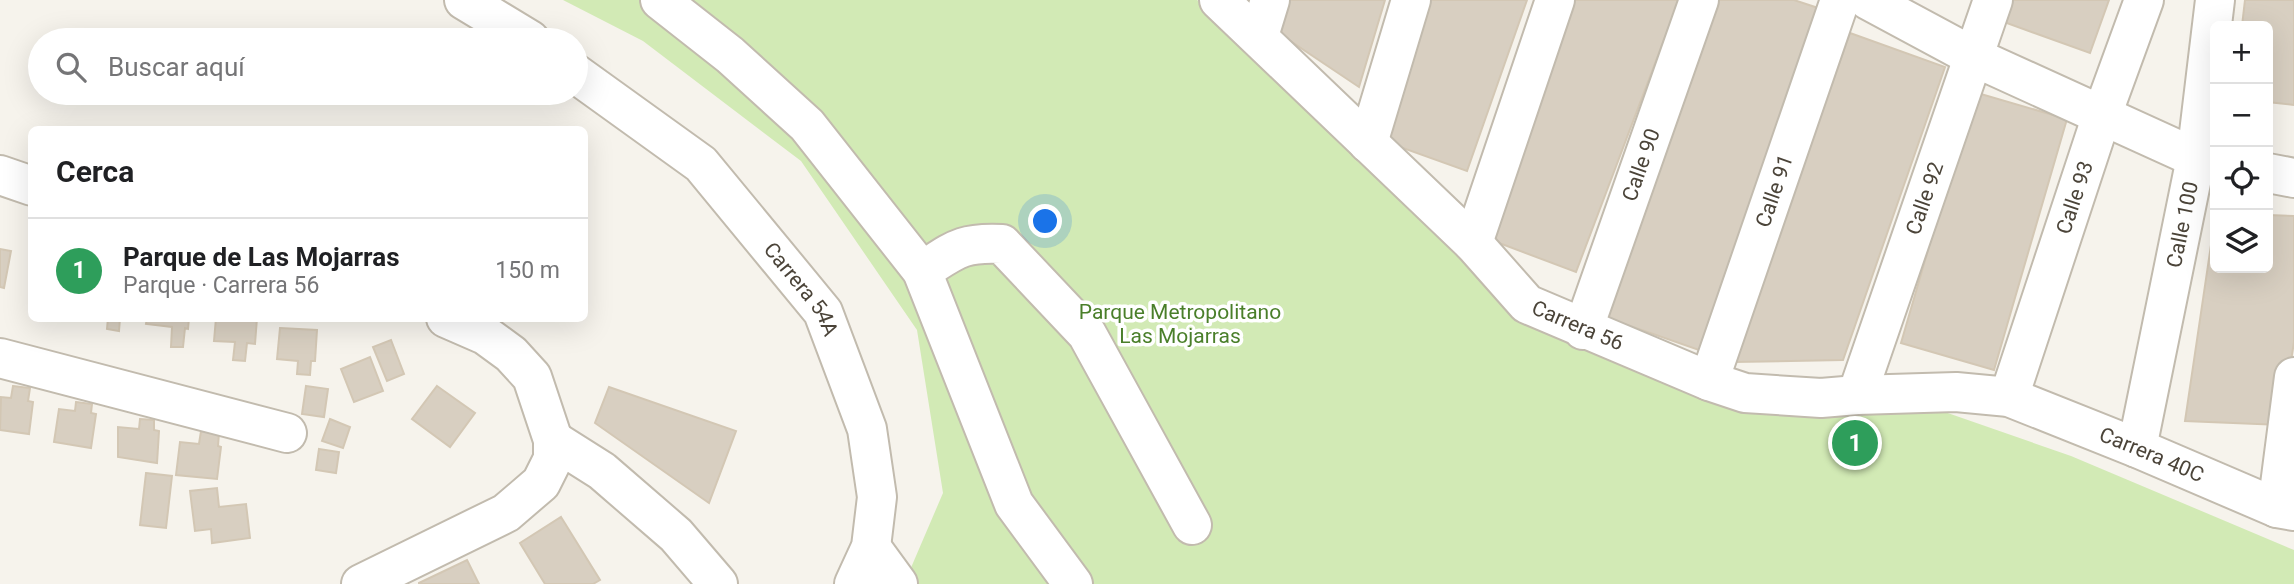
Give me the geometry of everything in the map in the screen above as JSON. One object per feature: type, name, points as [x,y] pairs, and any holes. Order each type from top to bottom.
[{"type":"street","points":[[464,0],[510,28]]},
{"type":"street","points":[[660,0],[730,55],[807,125],[922,271],[1014,504],[1073,584]]},
{"type":"street","name":"Carrera 56","points":[[1219,0],[1473,243],[1527,304],[1583,330],[1745,393],[1821,398],[1956,392],[2009,397]]},
{"type":"street","points":[[1259,37],[1270,0]]},
{"type":"street","points":[[1368,143],[1411,0]]},
{"type":"street","points":[[1473,243],[1555,0]]},
{"type":"street","name":"Calle 90","points":[[1583,330],[1699,0]]},
{"type":"street","name":"Calle 91","points":[[1709,381],[1840,0]]},
{"type":"street","points":[[1868,0],[1974,57],[2206,160]]},
{"type":"street","name":"Calle 92","points":[[1857,395],[1993,0]]},
{"type":"street","name":"Calle 93","points":[[2009,397],[2102,115],[2144,0]]},
{"type":"street","name":"Calle 100","points":[[2137,448],[2206,160],[2215,0]]},
{"type":"street","name":"Carrera 54A","points":[[588,83],[701,164],[823,312],[867,429],[877,497],[870,547],[854,584]]},
{"type":"street","points":[[2273,174],[2294,178]]},
{"type":"street","points":[[0,175],[28,185]]},
{"type":"street","points":[[922,271],[958,248],[975,243],[1002,244],[1087,334],[1192,525]]},
{"type":"street","points":[[360,584],[506,513],[541,483],[552,459],[553,440],[533,377],[511,354],[485,335],[455,322]]},
{"type":"street","points":[[0,358],[287,433]]},
{"type":"street","points":[[2286,510],[2294,377]]},
{"type":"street","name":"Carrera 40C","points":[[2009,397],[2286,510]]},
{"type":"street","points":[[553,440],[602,471],[676,535],[718,584]]},
{"type":"street","points":[[870,547],[898,584]]},
{"type":"green space","name":"Parque Metropolitano Las Mojarras","points":[[563,0],[1197,0],[1368,143],[1473,243],[1635,361],[1893,394],[2071,456],[2294,550],[2294,584],[904,584],[943,493],[917,330],[801,161],[643,41]]},
{"type":"building","points":[[1286,0],[1385,0],[1359,87],[1277,32]]},
{"type":"building","points":[[1419,0],[1527,0],[1467,171],[1372,137]]},
{"type":"building","points":[[1572,0],[1679,0],[1576,272],[1483,237]]},
{"type":"building","points":[[1719,0],[1794,0],[1818,8],[1699,350],[1607,318]]},
{"type":"building","points":[[2009,0],[2109,0],[2090,53],[2001,21]]},
{"type":"building","points":[[2245,0],[2294,0],[2294,105],[2273,103],[2273,21],[2243,21]]},
{"type":"building","points":[[1850,33],[1945,67],[1843,360],[1734,362]]},
{"type":"building","points":[[1974,92],[2067,119],[1994,370],[1901,343]]},
{"type":"building","points":[[2273,215],[2294,216],[2294,342],[2281,425],[2185,421],[2210,252],[2210,273],[2273,273]]},
{"type":"building","points":[[0,249],[11,251],[4,288],[0,287]]},
{"type":"building","points":[[108,322],[120,322],[119,331],[107,329]]},
{"type":"building","points":[[189,322],[188,329],[185,328],[183,347],[171,347],[172,327],[146,324]]},
{"type":"building","points":[[216,322],[257,322],[255,344],[247,343],[245,361],[233,360],[235,342],[214,341]]},
{"type":"building","points":[[280,328],[317,330],[315,361],[311,361],[310,375],[297,374],[298,361],[277,359]]},
{"type":"building","points":[[391,340],[404,374],[387,381],[373,347]]},
{"type":"building","points":[[370,357],[383,391],[354,402],[341,369]]},
{"type":"building","points":[[13,386],[30,388],[28,401],[33,402],[29,434],[0,430],[1,397],[11,398]]},
{"type":"building","points":[[306,386],[328,389],[324,417],[302,414]]},
{"type":"building","points":[[437,386],[475,413],[450,447],[412,419]]},
{"type":"building","points":[[609,387],[736,431],[709,503],[595,423]]},
{"type":"building","points":[[76,402],[92,404],[91,413],[96,414],[91,448],[54,442],[59,409],[75,411]]},
{"type":"building","points":[[140,419],[154,420],[154,430],[159,431],[157,463],[118,457],[118,427],[139,429]]},
{"type":"building","points":[[330,419],[350,427],[343,448],[322,441]]},
{"type":"building","points":[[201,431],[219,433],[218,446],[221,447],[217,479],[176,475],[180,442],[199,444]]},
{"type":"building","points":[[319,449],[339,452],[336,473],[316,470]]},
{"type":"building","points":[[146,473],[172,476],[166,528],[140,525]]},
{"type":"building","points":[[217,488],[219,507],[246,504],[250,538],[212,543],[211,529],[195,531],[190,491]]},
{"type":"building","points":[[561,517],[600,580],[593,584],[545,584],[520,543]]},
{"type":"building","points":[[467,560],[479,584],[419,584],[419,583]]},
{"type":"place","name":"Parque de Las Mojarras","points":[[1855,443]]}]
